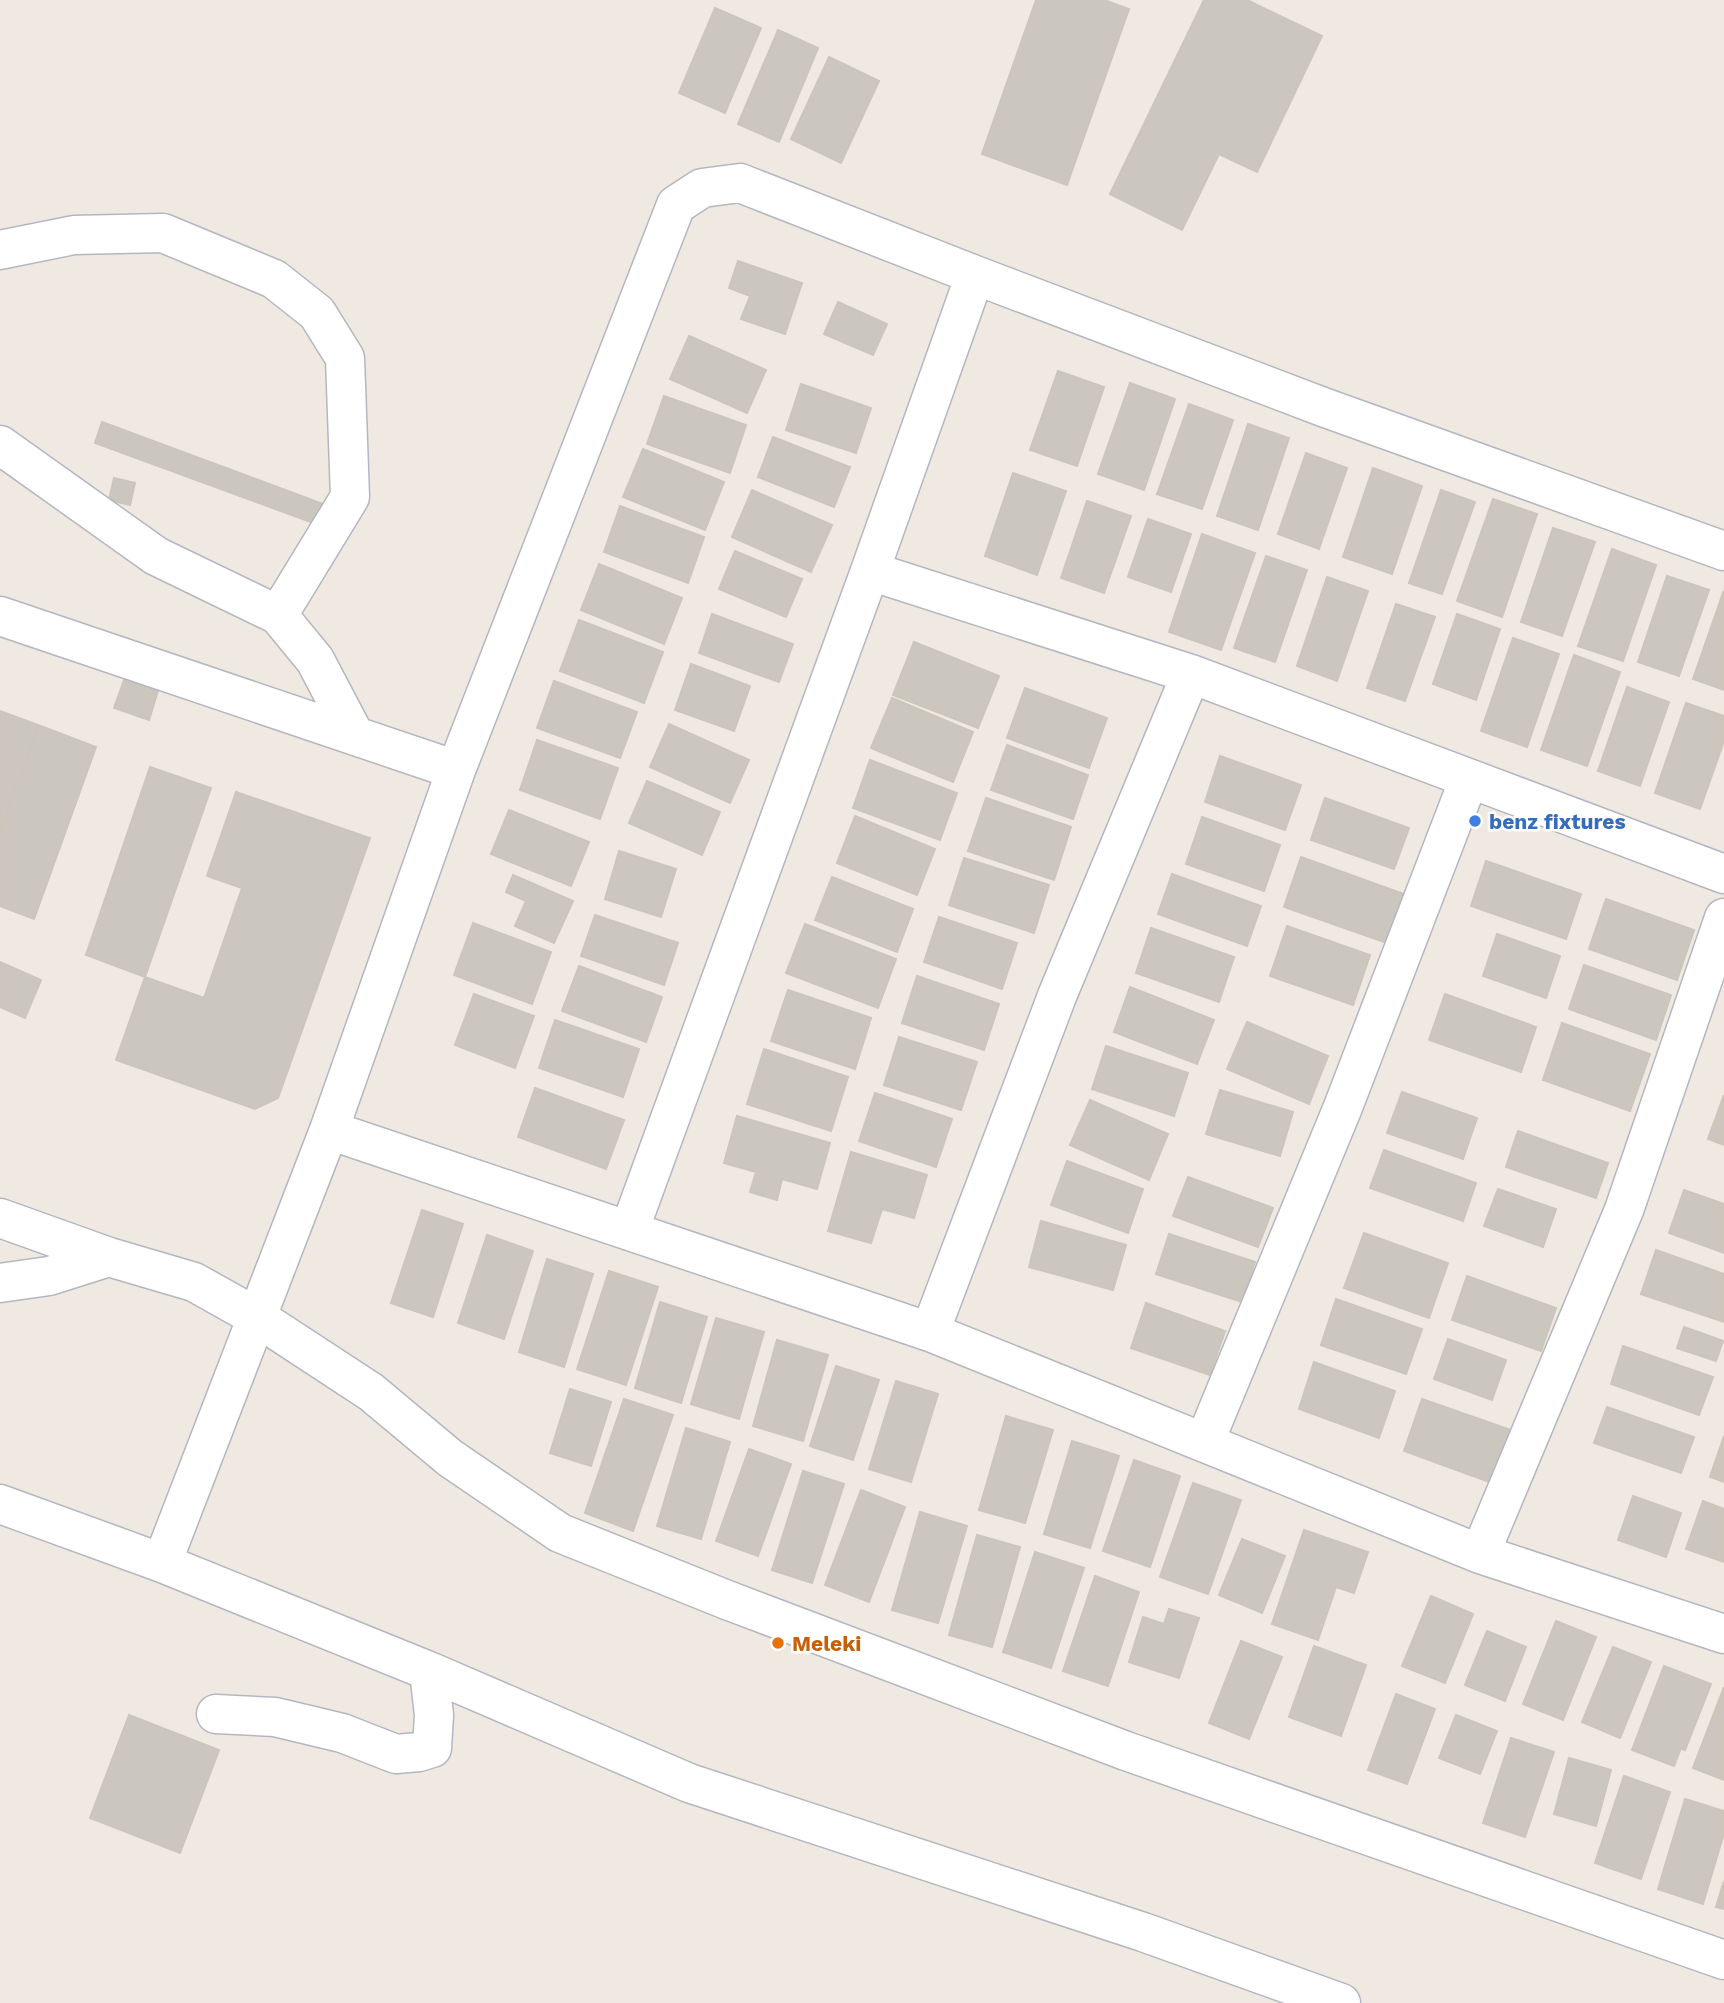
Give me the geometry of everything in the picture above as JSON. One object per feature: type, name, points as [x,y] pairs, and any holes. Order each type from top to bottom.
[{"type":"street","points":[[162,1563],[329,1130],[456,771],[676,205],[702,188],[740,183],[1323,407],[1724,551]]},
{"type":"street","points":[[0,250],[74,235],[163,233],[274,279],[317,313],[345,358],[350,497],[278,615]]},
{"type":"street","points":[[629,1231],[975,275]]},
{"type":"street","points":[[0,445],[156,556],[278,615],[316,660],[355,736]]},
{"type":"street","points":[[870,571],[1192,674],[1724,874]]},
{"type":"street","points":[[0,616],[456,771]]},
{"type":"street","points":[[930,1332],[1057,996],[1192,674]]},
{"type":"street","points":[[1205,1441],[1343,1107],[1469,779]]},
{"type":"street","points":[[1480,1554],[1624,1210],[1724,918]]},
{"type":"street","points":[[329,1130],[930,1332],[1480,1554],[1724,1634]]},
{"type":"street","points":[[0,1218],[109,1257],[194,1282],[258,1318],[371,1392],[450,1458],[560,1533],[727,1600],[1126,1751],[1724,1961]]},
{"type":"street","points":[[0,1283],[49,1276],[109,1257]]},
{"type":"street","points":[[0,1504],[162,1563],[429,1671],[689,1783],[1130,1928],[1341,2003]]},
{"type":"street","points":[[216,1714],[275,1717],[342,1733],[396,1754],[419,1752],[432,1748],[434,1715],[429,1671]]},
{"type":"building","points":[[1036,0],[1104,0],[1129,9],[1067,185],[982,154]]},
{"type":"building","points":[[1204,0],[1247,0],[1322,36],[1257,172],[1219,154],[1182,230],[1110,194]]},
{"type":"building","points":[[715,8],[761,28],[725,113],[679,93]]},
{"type":"building","points":[[778,30],[818,48],[779,142],[738,124]]},
{"type":"building","points":[[829,57],[879,81],[841,163],[791,139]]},
{"type":"building","points":[[738,261],[802,283],[785,334],[741,319],[750,296],[729,288]]},
{"type":"building","points":[[838,302],[887,324],[873,355],[824,334]]},
{"type":"building","points":[[689,336],[766,370],[747,413],[670,379]]},
{"type":"building","points":[[1058,371],[1104,387],[1077,466],[1030,450]]},
{"type":"building","points":[[1130,383],[1175,399],[1144,490],[1098,474]]},
{"type":"building","points":[[801,384],[871,408],[856,453],[786,430]]},
{"type":"building","points":[[664,396],[746,425],[730,473],[647,444]]},
{"type":"building","points":[[1189,404],[1233,420],[1202,509],[1157,494]]},
{"type":"building","points":[[102,422],[334,508],[327,528],[95,443]]},
{"type":"building","points":[[1248,424],[1289,438],[1258,530],[1217,516]]},
{"type":"building","points":[[773,437],[850,467],[834,507],[758,477]]},
{"type":"building","points":[[643,449],[724,482],[705,530],[623,497]]},
{"type":"building","points":[[1306,453],[1347,468],[1319,549],[1278,534]]},
{"type":"building","points":[[1373,468],[1422,486],[1392,574],[1343,557]]},
{"type":"building","points":[[1013,473],[1066,491],[1037,575],[985,556]]},
{"type":"building","points":[[114,478],[135,483],[130,505],[109,500]]},
{"type":"building","points":[[752,490],[832,525],[811,572],[732,537]]},
{"type":"building","points":[[1441,490],[1475,502],[1442,594],[1409,583]]},
{"type":"building","points":[[1493,499],[1537,514],[1502,617],[1457,601]]},
{"type":"building","points":[[1087,501],[1131,516],[1104,593],[1061,578]]},
{"type":"building","points":[[620,506],[704,537],[688,583],[604,552]]},
{"type":"building","points":[[1148,519],[1191,534],[1171,592],[1128,577]]},
{"type":"building","points":[[1553,528],[1595,542],[1562,636],[1521,622]]},
{"type":"building","points":[[1202,534],[1255,553],[1221,650],[1169,632]]},
{"type":"building","points":[[1612,549],[1656,565],[1623,661],[1578,646]]},
{"type":"building","points":[[735,551],[802,579],[786,617],[719,589]]},
{"type":"building","points":[[1266,556],[1307,570],[1275,662],[1234,648]]},
{"type":"building","points":[[599,564],[682,598],[664,644],[581,610]]},
{"type":"building","points":[[1667,576],[1709,590],[1679,676],[1638,662]]},
{"type":"building","points":[[1327,577],[1368,591],[1337,681],[1297,666]]},
{"type":"building","points":[[1724,590],[1724,690],[1693,679]]},
{"type":"building","points":[[1396,604],[1435,617],[1405,701],[1367,688]]},
{"type":"building","points":[[712,614],[793,644],[779,682],[699,653]]},
{"type":"building","points":[[1457,614],[1500,629],[1476,700],[1433,684]]},
{"type":"building","points":[[579,620],[663,652],[644,703],[560,671]]},
{"type":"building","points":[[1513,638],[1559,654],[1527,747],[1481,731]]},
{"type":"building","points":[[914,642],[999,676],[978,728],[893,695]]},
{"type":"building","points":[[1574,655],[1620,672],[1587,766],[1541,750]]},
{"type":"building","points":[[691,664],[750,686],[734,731],[675,710]]},
{"type":"building","points":[[127,672],[160,684],[149,720],[114,708]]},
{"type":"building","points":[[554,681],[637,712],[620,758],[537,728]]},
{"type":"building","points":[[1627,687],[1669,702],[1640,786],[1598,771]]},
{"type":"building","points":[[1025,688],[1107,718],[1089,768],[1007,738]]},
{"type":"building","points":[[892,698],[973,732],[953,782],[871,748]]},
{"type":"building","points":[[1686,703],[1724,716],[1724,741],[1700,809],[1655,793]]},
{"type":"building","points":[[0,711],[38,725],[0,833]]},
{"type":"building","points":[[669,724],[749,760],[730,803],[650,767]]},
{"type":"building","points":[[38,725],[96,747],[34,919],[0,906],[0,833]]},
{"type":"building","points":[[537,740],[618,768],[600,819],[520,790]]},
{"type":"building","points":[[1007,745],[1088,775],[1073,819],[991,790]]},
{"type":"building","points":[[1220,756],[1301,785],[1285,830],[1205,802]]},
{"type":"building","points":[[870,760],[957,793],[940,840],[853,808]]},
{"type":"building","points":[[150,767],[211,788],[145,977],[86,955]]},
{"type":"building","points":[[647,781],[720,812],[702,855],[629,823]]},
{"type":"building","points":[[236,792],[370,838],[278,1098],[255,1109],[116,1060],[145,977],[204,998],[242,888],[207,876]]},
{"type":"building","points":[[986,798],[1071,827],[1054,880],[968,851]]},
{"type":"building","points":[[1325,798],[1409,828],[1394,869],[1311,840]]},
{"type":"building","points":[[509,810],[589,842],[571,886],[491,854]]},
{"type":"building","points":[[855,816],[935,849],[917,895],[837,863]]},
{"type":"building","points":[[1202,817],[1280,845],[1264,891],[1186,864]]},
{"type":"building","points":[[619,851],[676,869],[661,917],[605,899]]},
{"type":"building","points":[[1301,857],[1404,894],[1387,943],[1284,907]]},
{"type":"building","points":[[964,858],[1049,885],[1034,933],[949,905]]},
{"type":"building","points":[[1486,861],[1581,894],[1566,939],[1471,906]]},
{"type":"building","points":[[1172,874],[1261,906],[1247,946],[1158,914]]},
{"type":"building","points":[[513,875],[573,901],[554,943],[515,926],[526,901],[506,892]]},
{"type":"building","points":[[832,877],[913,909],[897,952],[815,920]]},
{"type":"building","points":[[1606,899],[1694,930],[1677,980],[1589,949]]},
{"type":"building","points":[[595,915],[678,943],[664,985],[581,956]]},
{"type":"building","points":[[939,917],[1017,943],[1002,989],[924,962]]},
{"type":"building","points":[[473,923],[551,952],[532,1004],[454,975]]},
{"type":"building","points":[[805,924],[896,959],[878,1008],[786,973]]},
{"type":"building","points":[[1287,926],[1370,955],[1353,1005],[1270,976]]},
{"type":"building","points":[[1151,928],[1234,957],[1219,1002],[1136,973]]},
{"type":"building","points":[[1497,934],[1560,956],[1546,998],[1483,976]]},
{"type":"building","points":[[0,962],[41,980],[25,1018],[0,1007]]},
{"type":"building","points":[[1584,965],[1671,995],[1656,1040],[1569,1009]]},
{"type":"building","points":[[579,966],[662,997],[646,1042],[562,1011]]},
{"type":"building","points":[[917,976],[999,1004],[984,1050],[902,1023]]},
{"type":"building","points":[[1130,987],[1214,1020],[1197,1064],[1114,1032]]},
{"type":"building","points":[[788,990],[871,1018],[855,1069],[771,1041]]},
{"type":"building","points":[[474,994],[534,1016],[515,1068],[455,1045]]},
{"type":"building","points":[[1445,994],[1536,1027],[1521,1072],[1429,1040]]},
{"type":"building","points":[[555,1020],[639,1049],[623,1097],[539,1068]]},
{"type":"building","points":[[1247,1022],[1328,1056],[1309,1104],[1227,1069]]},
{"type":"building","points":[[1562,1023],[1650,1054],[1630,1111],[1543,1080]]},
{"type":"building","points":[[899,1037],[977,1062],[961,1110],[884,1085]]},
{"type":"building","points":[[1106,1046],[1188,1073],[1174,1116],[1092,1089]]},
{"type":"building","points":[[764,1049],[848,1077],[831,1131],[747,1104]]},
{"type":"building","points":[[535,1088],[624,1120],[606,1169],[518,1137]]},
{"type":"building","points":[[1220,1090],[1293,1112],[1280,1156],[1206,1134]]},
{"type":"building","points":[[1402,1092],[1477,1118],[1463,1159],[1387,1133]]},
{"type":"building","points":[[875,1093],[952,1119],[936,1167],[859,1141]]},
{"type":"building","points":[[1724,1095],[1724,1145],[1708,1139]]},
{"type":"building","points":[[1090,1100],[1168,1134],[1149,1180],[1070,1145]]},
{"type":"building","points":[[737,1116],[830,1143],[817,1189],[782,1179],[777,1200],[750,1192],[756,1172],[724,1163]]},
{"type":"building","points":[[1518,1131],[1608,1163],[1596,1198],[1506,1167]]},
{"type":"building","points":[[1384,1150],[1476,1183],[1463,1221],[1370,1188]]},
{"type":"building","points":[[851,1152],[927,1175],[914,1218],[882,1209],[871,1243],[828,1231]]},
{"type":"building","points":[[1067,1161],[1143,1189],[1128,1233],[1051,1205]]},
{"type":"building","points":[[1188,1177],[1273,1208],[1258,1247],[1173,1216]]},
{"type":"building","points":[[1498,1189],[1556,1209],[1543,1247],[1484,1226]]},
{"type":"building","points":[[1684,1190],[1724,1204],[1724,1253],[1669,1233]]},
{"type":"building","points":[[422,1210],[463,1224],[433,1317],[391,1303]]},
{"type":"building","points":[[1041,1221],[1126,1245],[1113,1290],[1029,1267]]},
{"type":"building","points":[[1364,1233],[1448,1263],[1429,1318],[1344,1288]]},
{"type":"building","points":[[1169,1234],[1255,1262],[1242,1302],[1156,1274]]},
{"type":"building","points":[[487,1235],[533,1251],[504,1339],[458,1323]]},
{"type":"building","points":[[1656,1250],[1724,1274],[1724,1322],[1641,1294]]},
{"type":"building","points":[[547,1259],[593,1274],[564,1367],[519,1352]]},
{"type":"building","points":[[609,1271],[658,1287],[626,1385],[577,1369]]},
{"type":"building","points":[[1467,1276],[1556,1308],[1541,1351],[1452,1320]]},
{"type":"building","points":[[1336,1299],[1422,1329],[1406,1374],[1321,1345]]},
{"type":"building","points":[[660,1302],[707,1317],[681,1403],[635,1388]]},
{"type":"building","points":[[1146,1303],[1225,1331],[1210,1375],[1131,1348]]},
{"type":"building","points":[[716,1318],[764,1332],[739,1419],[691,1404]]},
{"type":"building","points":[[1684,1327],[1723,1341],[1716,1361],[1677,1348]]},
{"type":"building","points":[[1448,1339],[1506,1360],[1492,1400],[1434,1379]]},
{"type":"building","points":[[777,1340],[828,1355],[803,1441],[753,1426]]},
{"type":"building","points":[[1623,1346],[1713,1377],[1699,1415],[1611,1384]]},
{"type":"building","points":[[1314,1362],[1395,1391],[1379,1438],[1299,1409]]},
{"type":"building","points":[[836,1366],[879,1380],[853,1460],[810,1446]]},
{"type":"building","points":[[896,1381],[938,1394],[911,1482],[869,1469]]},
{"type":"building","points":[[570,1389],[611,1402],[591,1466],[550,1453]]},
{"type":"building","points":[[624,1399],[673,1415],[633,1531],[585,1513]]},
{"type":"building","points":[[1422,1399],[1511,1430],[1492,1483],[1404,1451]]},
{"type":"building","points":[[1607,1407],[1694,1437],[1681,1473],[1594,1443]]},
{"type":"building","points":[[1006,1416],[1053,1430],[1025,1523],[979,1510]]},
{"type":"building","points":[[686,1428],[730,1442],[701,1539],[657,1526]]},
{"type":"building","points":[[1724,1436],[1724,1482],[1710,1477]]},
{"type":"building","points":[[1072,1441],[1119,1456],[1090,1548],[1044,1534]]},
{"type":"building","points":[[749,1449],[791,1464],[758,1556],[716,1541]]},
{"type":"building","points":[[1134,1460],[1180,1476],[1150,1567],[1103,1551]]},
{"type":"building","points":[[803,1471],[844,1484],[812,1583],[772,1570]]},
{"type":"building","points":[[1193,1483],[1241,1500],[1208,1594],[1160,1577]]},
{"type":"building","points":[[861,1490],[905,1507],[869,1602],[825,1585]]},
{"type":"building","points":[[1633,1496],[1681,1513],[1666,1557],[1618,1540]]},
{"type":"building","points":[[1703,1501],[1724,1509],[1724,1562],[1686,1549]]},
{"type":"building","points":[[920,1512],[967,1526],[938,1623],[892,1610]]},
{"type":"building","points":[[1304,1530],[1368,1552],[1354,1593],[1336,1587],[1318,1640],[1272,1624]]},
{"type":"building","points":[[977,1535],[1020,1547],[992,1647],[949,1635]]},
{"type":"building","points":[[1242,1539],[1285,1556],[1262,1613],[1219,1595]]},
{"type":"building","points":[[1035,1552],[1084,1568],[1051,1668],[1003,1652]]},
{"type":"building","points":[[1095,1576],[1139,1592],[1108,1686],[1063,1671]]},
{"type":"building","points":[[1431,1596],[1473,1614],[1445,1683],[1402,1666]]},
{"type":"building","points":[[1169,1609],[1199,1618],[1179,1678],[1129,1662],[1143,1617],[1164,1624]]},
{"type":"building","points":[[1556,1621],[1596,1637],[1563,1720],[1523,1704]]},
{"type":"building","points":[[1487,1631],[1526,1647],[1505,1701],[1465,1685]]},
{"type":"building","points":[[1241,1641],[1282,1657],[1249,1739],[1209,1723]]},
{"type":"building","points":[[1314,1646],[1366,1665],[1341,1736],[1289,1717]]},
{"type":"building","points":[[1613,1647],[1651,1662],[1620,1738],[1582,1722]]},
{"type":"building","points":[[1664,1666],[1711,1684],[1685,1750],[1681,1748],[1674,1766],[1632,1750]]},
{"type":"building","points":[[1724,1687],[1724,1780],[1693,1768]]},
{"type":"building","points":[[1396,1694],[1435,1709],[1407,1784],[1368,1770]]},
{"type":"building","points":[[129,1715],[219,1750],[180,1853],[90,1818]]},
{"type":"building","points":[[1456,1715],[1497,1731],[1480,1774],[1439,1758]]},
{"type":"building","points":[[1511,1738],[1554,1752],[1525,1837],[1483,1823]]},
{"type":"building","points":[[1569,1758],[1611,1770],[1596,1826],[1554,1814]]},
{"type":"building","points":[[1624,1776],[1670,1792],[1641,1879],[1595,1863]]},
{"type":"building","points":[[1685,1799],[1724,1811],[1724,1833],[1703,1904],[1658,1889]]},
{"type":"building","points":[[1724,1881],[1724,1909],[1716,1907]]},
{"type":"place","name":"benz fixtures","points":[[1475,821]]},
{"type":"place","name":"Meleki","points":[[778,1643]]}]
